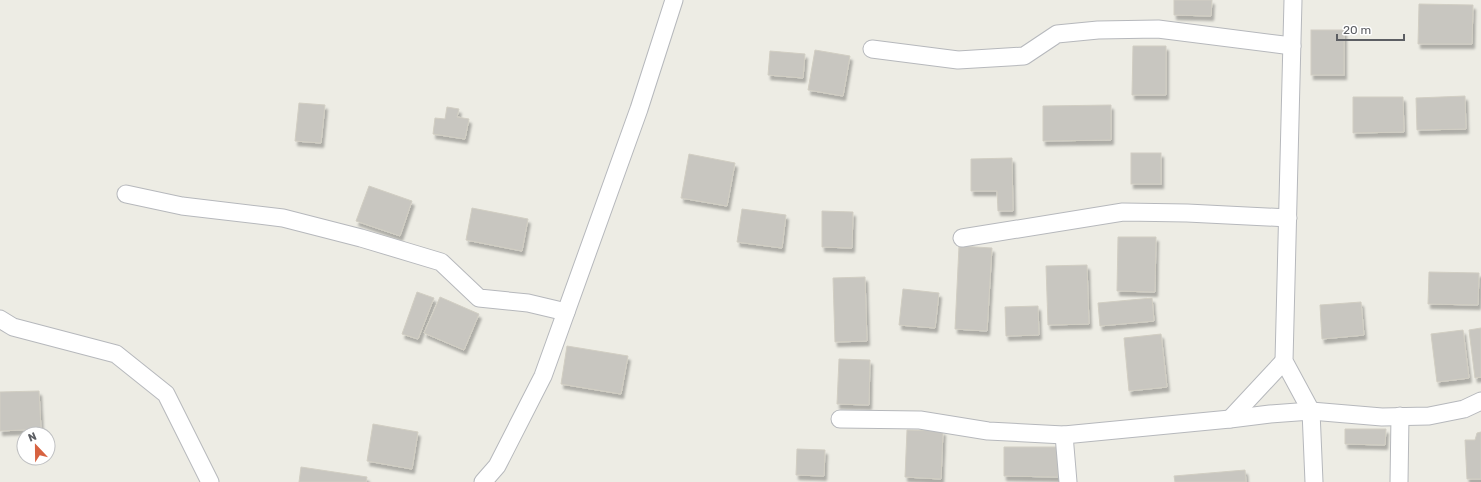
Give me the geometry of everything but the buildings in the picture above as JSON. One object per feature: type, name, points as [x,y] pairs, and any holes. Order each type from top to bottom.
[{"type":"street","points":[[483,482],[497,466],[543,376],[639,109],[674,0]]},
{"type":"street","points":[[1292,0],[1284,361],[1311,411],[1314,482]]},
{"type":"street","points":[[872,49],[958,60],[1024,56],[1057,34],[1098,30],[1143,29],[1158,29],[1292,46]]},
{"type":"street","points":[[126,194],[182,206],[282,218],[361,238],[441,262],[479,298],[528,303],[566,312]]},
{"type":"street","points":[[962,238],[1123,212],[1187,212],[1288,218]]},
{"type":"street","points":[[0,319],[13,327],[116,354],[166,394],[210,482]]},
{"type":"street","points":[[1230,419],[1284,361]]},
{"type":"street","points":[[840,419],[920,420],[988,431],[1064,435],[1311,411],[1382,417],[1429,416],[1464,409],[1481,401]]},
{"type":"street","points":[[1399,482],[1400,416]]},
{"type":"street","points":[[1064,435],[1068,482]]}]
